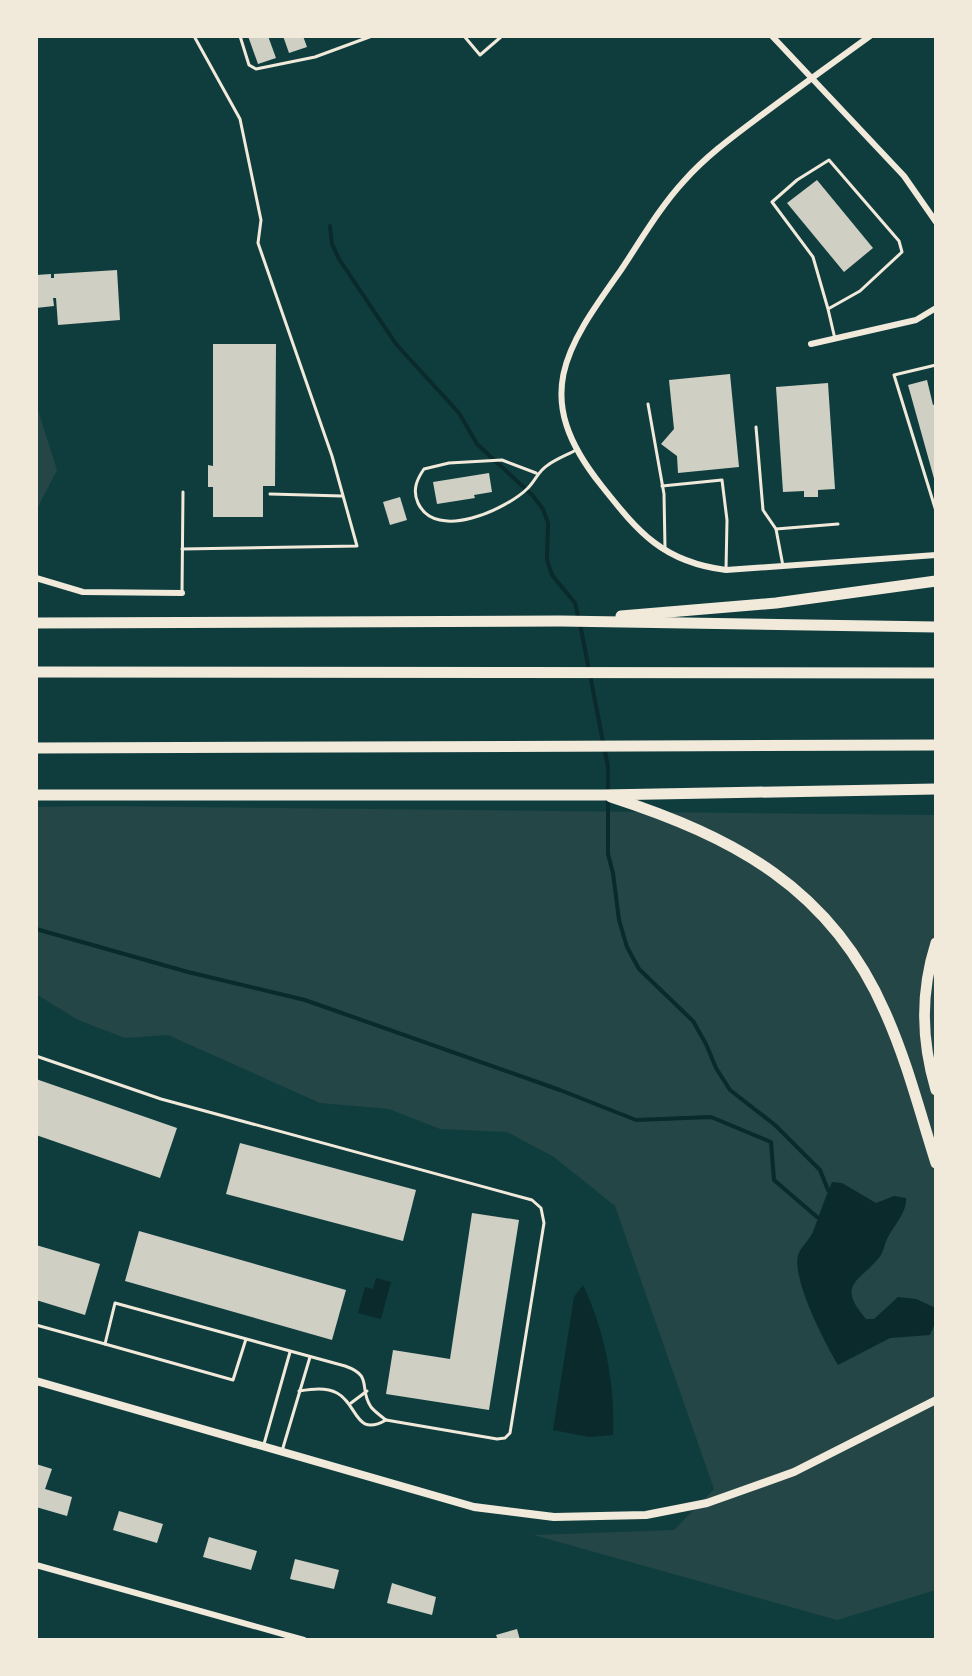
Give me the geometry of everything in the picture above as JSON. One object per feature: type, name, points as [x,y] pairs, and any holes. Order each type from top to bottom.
[{"type":"highway","points":[[560,621],[801,600],[936,581]]},
{"type":"highway","points":[[36,623],[560,621],[936,627]]},
{"type":"highway","points":[[36,672],[936,673]]},
{"type":"highway","points":[[36,748],[936,745]]},
{"type":"highway","points":[[36,795],[603,795],[936,789]]},
{"type":"highway","points":[[603,795],[679,821],[737,847],[784,880],[819,912],[841,937],[884,1009],[900,1047],[936,1163]]},
{"type":"highway","points":[[936,943],[925,987],[923,1027],[928,1064],[936,1090]]},
{"type":"street","points":[[772,36],[904,176],[936,222]]},
{"type":"street","points":[[870,36],[716,149],[683,181],[582,324],[570,347],[561,386],[564,421],[576,450],[633,525],[665,552],[693,565],[726,570],[936,555]]},
{"type":"street","points":[[811,344],[916,320],[936,308]]},
{"type":"street","points":[[36,578],[83,592],[182,593]]},
{"type":"street","points":[[36,1381],[474,1507],[554,1517],[646,1515],[707,1503],[794,1472],[936,1400]]},
{"type":"street","points":[[36,1565],[304,1640]]},
{"type":"lane","points":[[182,549],[357,546],[332,456],[258,243],[261,220],[240,119],[194,36]]},
{"type":"lane","points":[[240,36],[249,65],[256,69],[315,57],[372,36]]},
{"type":"lane","points":[[464,36],[480,55],[502,36]]},
{"type":"lane","points":[[828,309],[860,291],[902,252],[899,241],[829,160],[797,180],[772,202],[813,257],[835,339]]},
{"type":"lane","points":[[936,365],[894,375],[936,511]]},
{"type":"lane","points":[[648,404],[662,486],[665,552]]},
{"type":"lane","points":[[756,427],[763,510],[776,529],[783,566]]},
{"type":"lane","points":[[536,473],[502,460],[424,469],[415,481],[416,501],[425,514],[439,521],[457,521],[490,512],[530,486],[536,473],[549,463],[576,450]]},
{"type":"lane","points":[[662,486],[722,480],[727,520],[726,570]]},
{"type":"lane","points":[[182,593],[183,492]]},
{"type":"lane","points":[[270,494],[342,496]]},
{"type":"lane","points":[[776,529],[838,524]]},
{"type":"lane","points":[[36,1056],[161,1099],[532,1200],[541,1208],[544,1223],[510,1433],[505,1438],[386,1420],[371,1407],[363,1376],[355,1370],[115,1303],[105,1344]]},
{"type":"lane","points":[[36,1325],[233,1380],[246,1339]]},
{"type":"lane","points":[[263,1446],[290,1352]]},
{"type":"lane","points":[[282,1451],[310,1357]]},
{"type":"lane","points":[[299,1391],[328,1390],[341,1395],[365,1425],[375,1426],[386,1420]]},
{"type":"lane","points":[[350,1404],[367,1391]]},
{"type":"shaded area","points":[[36,404],[57,470],[36,511]]},
{"type":"shaded area","points":[[36,807],[936,815],[936,1590],[837,1620],[534,1535],[674,1530],[714,1489],[615,1206],[554,1157],[507,1132],[440,1129],[389,1109],[320,1103],[168,1035],[125,1038],[78,1020],[36,994]]},
{"type":"shaded area","points":[[832,1182],[842,1183],[876,1203],[894,1196],[906,1198],[903,1213],[880,1257],[853,1285],[853,1299],[866,1319],[874,1319],[898,1297],[916,1299],[936,1308],[936,1321],[930,1335],[890,1338],[838,1365],[811,1311],[797,1266],[798,1255],[813,1233]]},
{"type":"shaded area","points":[[376,1278],[391,1282],[381,1319],[358,1313],[365,1287],[373,1289]]},
{"type":"shaded area","points":[[583,1285],[607,1358],[613,1435],[589,1437],[553,1430],[574,1297]]},
{"type":"building","points":[[248,36],[268,36],[276,58],[258,64]]},
{"type":"building","points":[[283,36],[303,36],[307,47],[289,53]]},
{"type":"building","points":[[817,180],[873,248],[844,272],[787,203]]},
{"type":"building","points":[[117,270],[120,320],[58,325],[56,298],[53,298],[54,306],[36,308],[36,275],[51,274],[54,278],[54,274]]},
{"type":"building","points":[[213,344],[276,344],[275,486],[263,486],[263,517],[213,517],[213,487],[208,487],[208,465],[213,466]]},
{"type":"building","points":[[730,374],[739,467],[678,473],[677,456],[661,444],[674,429],[669,380]]},
{"type":"building","points":[[927,380],[933,405],[936,404],[935,482],[908,385]]},
{"type":"building","points":[[828,383],[835,489],[818,490],[818,497],[804,497],[804,491],[783,492],[776,387]]},
{"type":"building","points":[[489,473],[492,492],[437,504],[433,482]]},
{"type":"building","points":[[400,497],[407,520],[390,525],[383,502]]},
{"type":"building","points":[[36,1079],[177,1128],[160,1178],[36,1135]]},
{"type":"building","points":[[240,1143],[416,1190],[403,1241],[226,1194]]},
{"type":"building","points":[[472,1213],[519,1220],[489,1410],[386,1394],[393,1350],[450,1359]]},
{"type":"building","points":[[139,1231],[346,1290],[332,1340],[125,1281]]},
{"type":"building","points":[[36,1245],[100,1264],[85,1315],[36,1300]]},
{"type":"building","points":[[36,1464],[52,1469],[45,1489],[72,1497],[67,1516],[36,1507]]},
{"type":"building","points":[[119,1511],[163,1524],[157,1543],[113,1530]]},
{"type":"building","points":[[209,1537],[257,1551],[251,1570],[203,1557]]},
{"type":"building","points":[[295,1559],[339,1570],[334,1589],[290,1579]]},
{"type":"building","points":[[392,1583],[436,1597],[432,1615],[387,1603]]},
{"type":"building","points":[[517,1629],[520,1640],[498,1640],[496,1635]]},
{"type":"waterway","points":[[330,226],[332,244],[339,259],[396,344],[459,413],[477,444],[543,509],[548,523],[547,560],[552,575],[575,603],[608,767],[608,854],[619,920],[627,947],[639,969],[693,1021],[730,1090],[775,1125],[820,1170],[828,1190]]},
{"type":"waterway","points":[[36,929],[188,972],[305,1000],[636,1120],[711,1117],[771,1142],[774,1180],[817,1217]]}]
